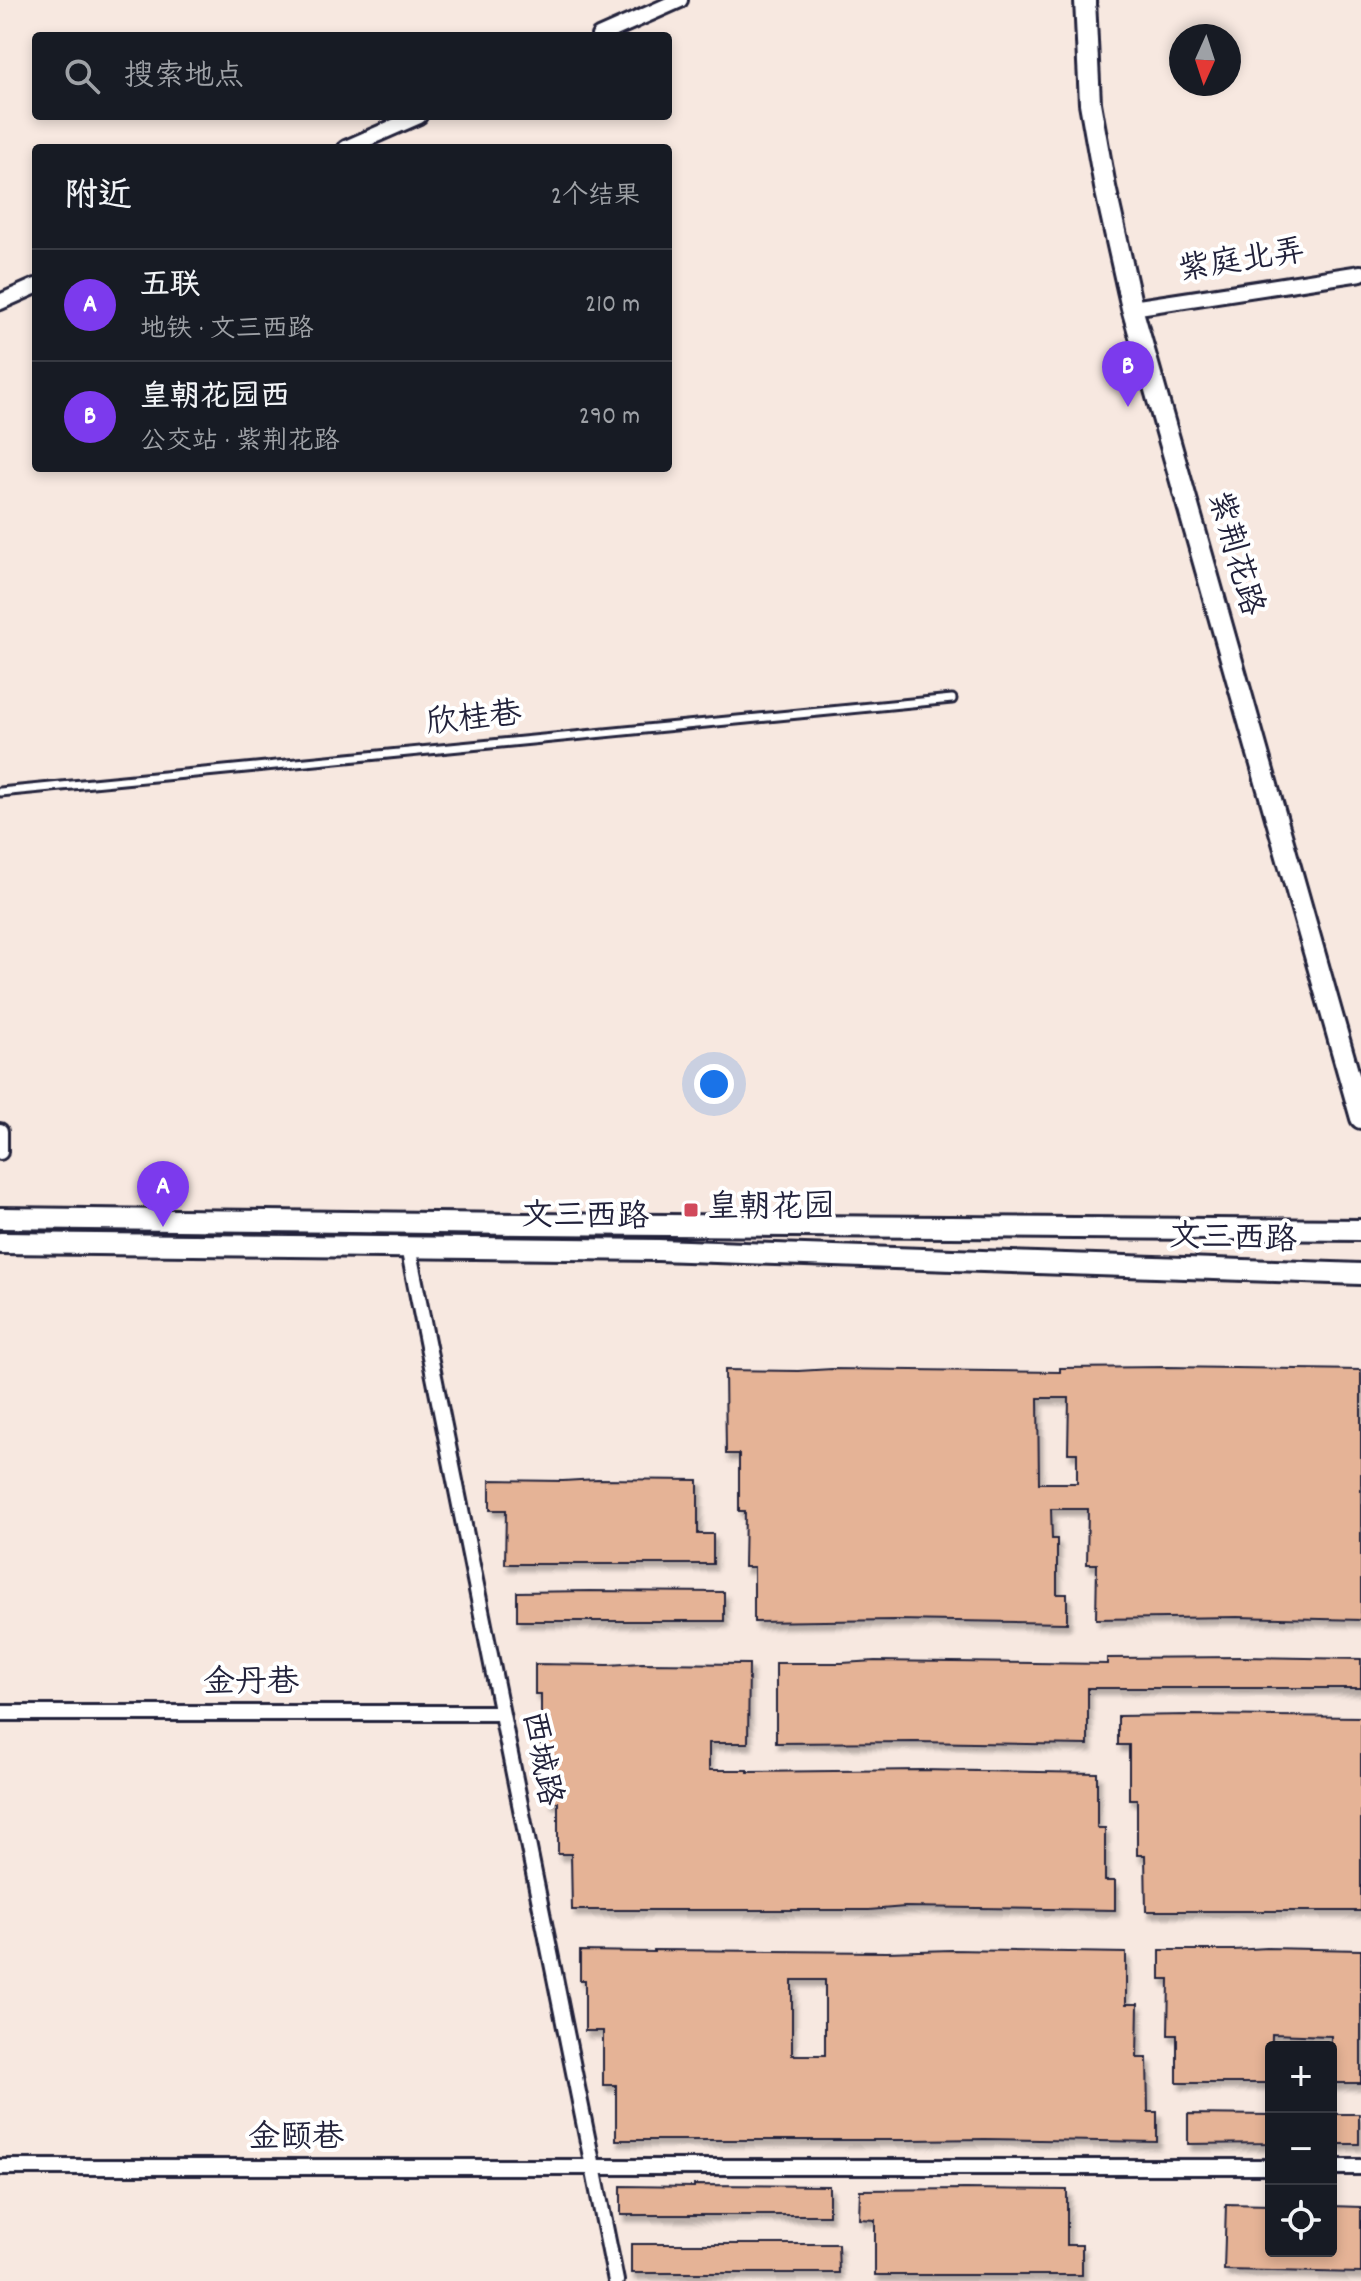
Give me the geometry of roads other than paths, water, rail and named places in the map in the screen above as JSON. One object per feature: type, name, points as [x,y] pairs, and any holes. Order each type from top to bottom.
[{"type":"main road","name":"紫荆花路","points":[[1085,0],[1090,103],[1132,308],[1361,1118]]},
{"type":"main road","name":"文三西路","points":[[0,1218],[1361,1230]]},
{"type":"main road","name":"文三西路","points":[[0,1243],[674,1251],[1361,1274]]},
{"type":"street","points":[[608,32],[680,0]]},
{"type":"street","points":[[355,144],[410,120]]},
{"type":"street","name":"紫庭北弄","points":[[1132,308],[1361,273]]},
{"type":"street","points":[[0,302],[32,288]]},
{"type":"street","points":[[0,1131],[0,1152]]},
{"type":"street","name":"西城路","points":[[408,1247],[616,2281]]},
{"type":"street","name":"金丹巷","points":[[0,1713],[501,1713]]},
{"type":"street","name":"金颐巷","points":[[0,2167],[1265,2167]]},
{"type":"street","points":[[1337,2167],[1361,2167]]},
{"type":"lane","name":"欣桂巷","points":[[0,792],[952,699]]},
{"type":"place","name":"皇朝花园西","points":[[1128,407]]},
{"type":"place","name":"皇朝花园","points":[[691,1210]]},
{"type":"place","name":"五联","points":[[163,1227]]}]
